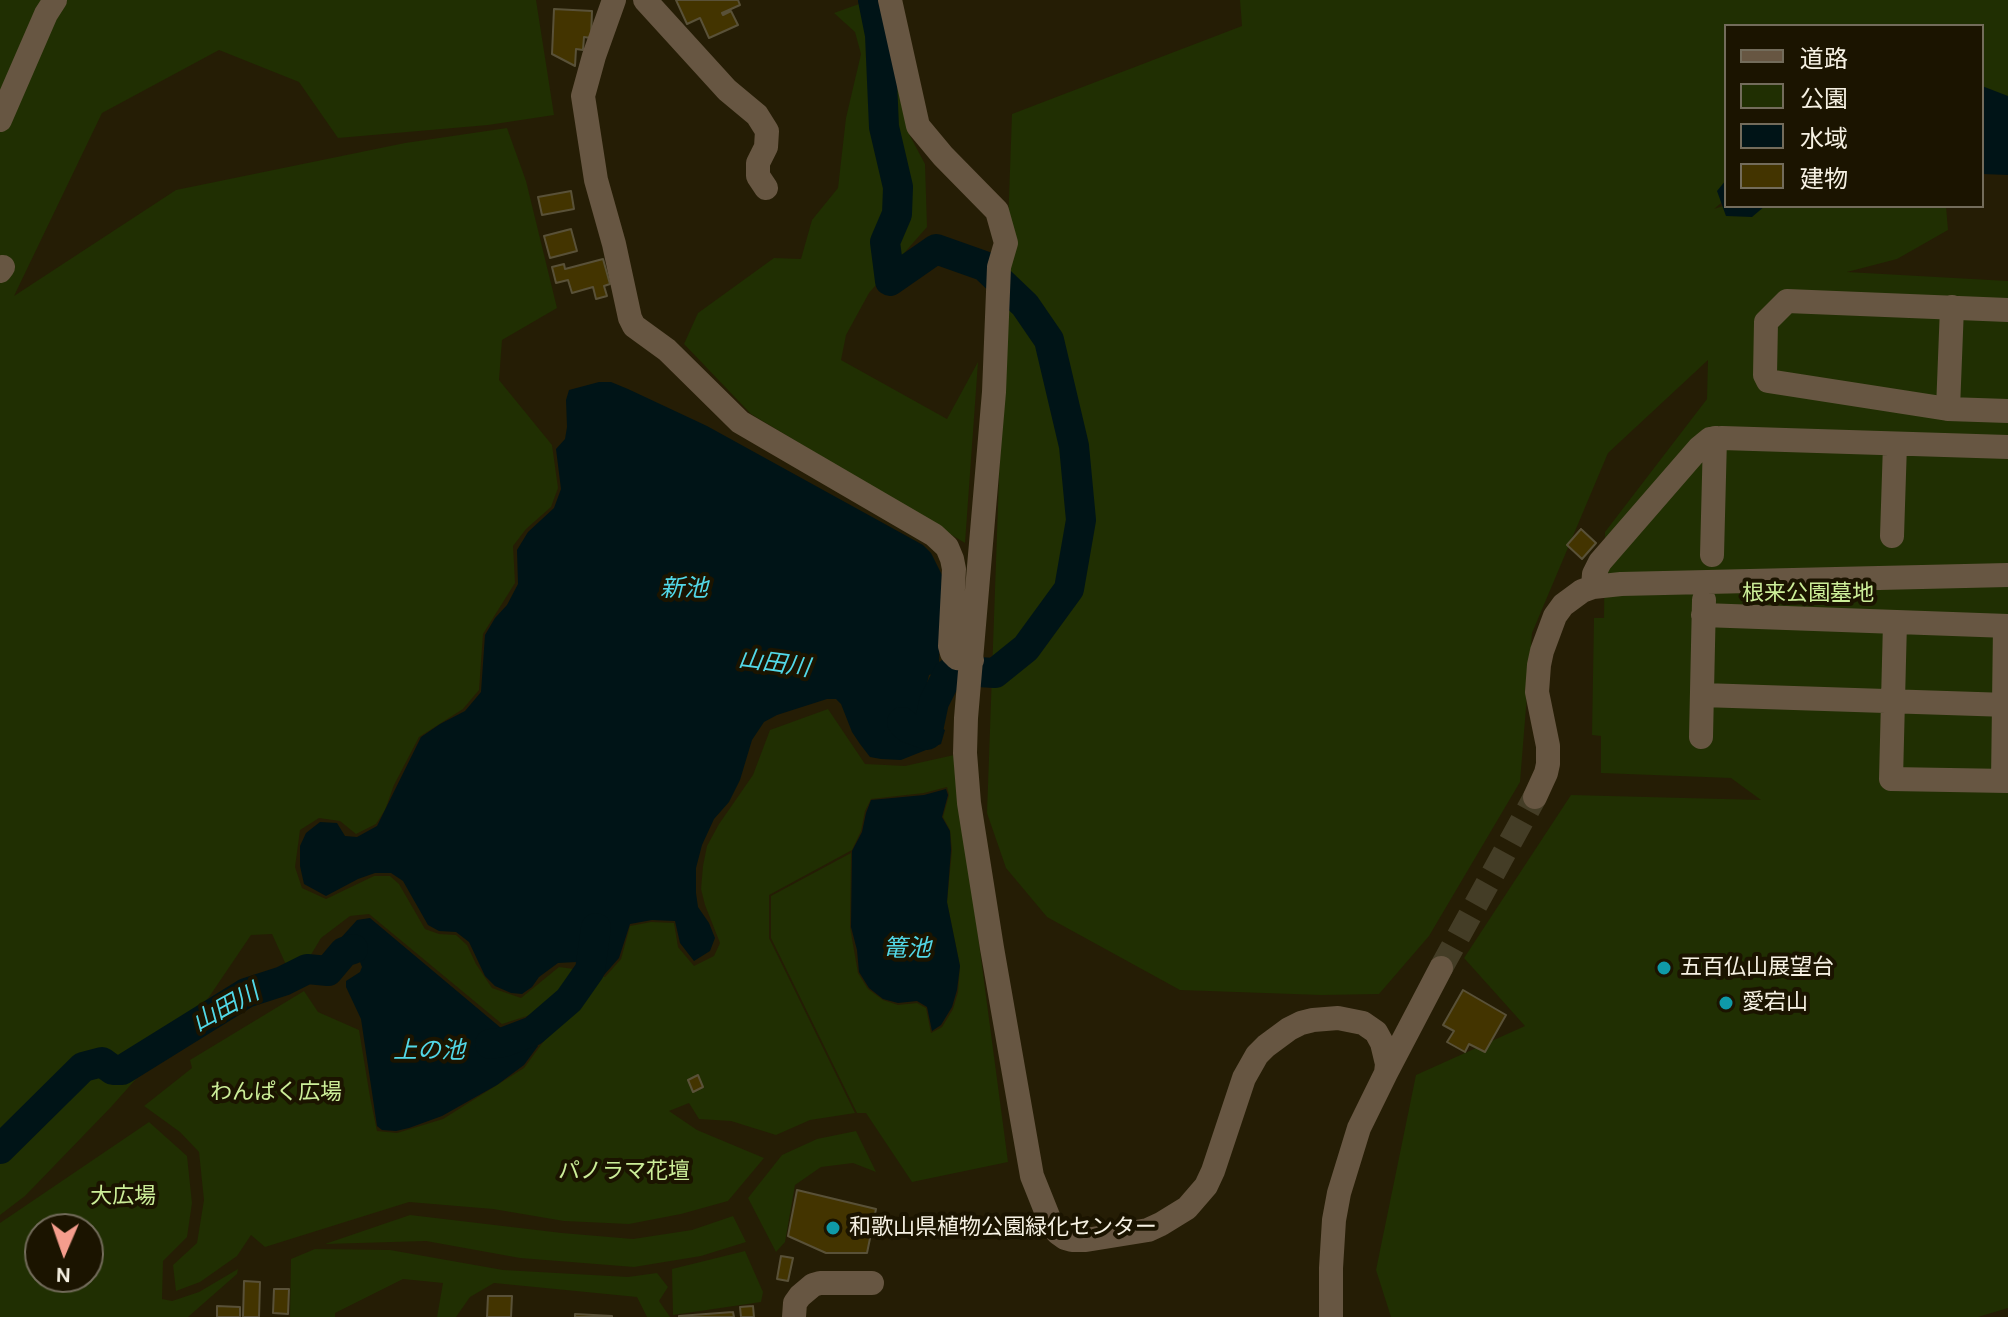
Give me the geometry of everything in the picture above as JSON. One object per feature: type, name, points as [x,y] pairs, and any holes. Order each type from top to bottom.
[{"type":"street","points":[[0,120],[55,0]]},
{"type":"street","points":[[645,0],[727,90],[757,115],[767,131],[766,147],[758,163],[758,176],[766,188]]},
{"type":"street","points":[[890,0],[918,126],[997,211],[1006,243],[999,267],[994,392],[965,753],[969,803],[1032,1176],[1052,1226],[1072,1240],[1086,1240],[1148,1230],[1175,1218],[1206,1186],[1244,1078],[1257,1055],[1276,1038],[1301,1023],[1325,1018],[1375,1021],[1396,1018],[1408,1015],[1423,1002]]},
{"type":"street","points":[[618,1],[594,56],[583,96],[596,180],[634,326],[667,350],[740,422],[934,535],[947,547],[954,569],[950,646],[957,658],[972,660]]},
{"type":"street","points":[[2008,310],[1787,301],[1766,322],[1765,377],[1768,381],[1948,409],[2008,411]]},
{"type":"street","points":[[1948,409],[1952,307]]},
{"type":"street","points":[[1712,555],[1715,438]]},
{"type":"street","points":[[1593,587],[1594,574],[1600,562],[1710,439],[2008,447]]},
{"type":"street","points":[[1892,536],[1895,444]]},
{"type":"street","points":[[1535,797],[1548,764],[1548,746],[1537,692],[1542,651],[1550,626],[1563,605],[1570,598],[1593,587],[2008,575]]},
{"type":"street","points":[[1701,737],[1704,583]]},
{"type":"street","points":[[1703,615],[2007,626],[2005,781],[1891,779],[1895,622]]},
{"type":"street","points":[[1702,695],[2006,705]]},
{"type":"street","points":[[1331,1317],[1334,1220],[1359,1128],[1441,968]]},
{"type":"street","points":[[1350,1020],[1363,1023],[1376,1032],[1385,1053],[1386,1073]]},
{"type":"street","points":[[794,1317],[795,1303],[813,1285],[872,1283]]},
{"type":"green space","points":[[0,0],[536,0],[554,115],[488,125],[338,138],[299,82],[219,50],[102,113],[14,296],[176,190],[405,143],[507,128],[526,181],[557,308],[502,340],[499,380],[552,445],[558,488],[551,507],[526,529],[513,546],[515,583],[483,634],[479,690],[463,709],[419,737],[376,824],[356,834],[340,821],[319,818],[300,830],[295,867],[302,888],[326,899],[374,876],[390,876],[399,884],[425,929],[456,935],[467,945],[492,988],[521,998],[559,967],[580,973],[568,993],[530,1015],[502,1024],[369,914],[350,916],[321,938],[309,958],[288,969],[272,934],[251,935],[209,997],[111,1107],[25,1196],[0,1215]]},
{"type":"green space","points":[[859,0],[880,0],[909,134],[925,164],[927,227],[869,293],[846,335],[841,360],[947,419],[978,362],[965,543],[751,414],[684,344],[698,313],[774,258],[801,259],[812,220],[838,188],[846,118],[861,54],[855,32],[834,13],[859,4]]},
{"type":"green space","name":"根来公園墓地","points":[[1240,0],[2008,0],[2008,104],[1984,101],[1984,24],[1724,24],[1724,201],[1714,209],[1724,206],[1946,208],[1948,230],[1897,259],[1847,272],[2008,281],[2008,1308],[1978,1317],[1391,1317],[1376,1270],[1416,1075],[1525,1026],[1464,958],[1571,795],[1761,800],[1731,778],[1601,773],[1601,736],[1592,735],[1594,618],[1604,618],[1605,532],[1707,399],[1708,360],[1608,453],[1532,633],[1520,782],[1429,936],[1379,994],[1180,990],[1047,917],[1006,868],[987,813],[1012,114],[1242,26]]},
{"type":"green space","points":[[828,709],[865,764],[905,766],[954,755],[1008,1162],[912,1182],[866,1113],[857,1113],[771,938],[771,896],[851,853],[850,927],[858,973],[868,989],[883,1000],[898,1005],[917,1003],[926,1008],[931,1033],[942,1027],[953,1009],[960,966],[947,902],[952,850],[950,830],[943,817],[949,795],[947,787],[871,799],[852,850],[769,895],[769,938],[855,1113],[810,1120],[776,1135],[731,1121],[699,1119],[689,1103],[669,1111],[697,1130],[764,1158],[728,1201],[629,1224],[564,1221],[493,1209],[409,1202],[265,1247],[251,1235],[237,1256],[200,1282],[176,1291],[173,1265],[197,1243],[204,1200],[199,1152],[180,1132],[144,1106],[192,1068],[190,1060],[304,991],[318,1012],[359,1030],[377,1131],[397,1133],[443,1119],[524,1068],[593,974],[605,977],[621,959],[630,926],[651,922],[674,923],[678,947],[694,966],[714,956],[720,943],[701,889],[707,846],[753,775],[770,730]]},
{"type":"green space","name":"大広場","points":[[149,1122],[187,1156],[192,1203],[187,1237],[163,1261],[162,1299],[172,1301],[199,1292],[238,1269],[237,1274],[188,1317],[0,1317],[0,1223]]},
{"type":"green space","points":[[856,1131],[876,1172],[853,1163],[821,1167],[795,1185],[785,1242],[776,1252],[748,1198],[782,1155],[817,1139]]},
{"type":"green space","points":[[410,1215],[633,1239],[692,1230],[733,1216],[746,1242],[701,1256],[634,1267],[520,1258],[426,1241],[325,1244]]},
{"type":"green space","points":[[315,1249],[390,1250],[503,1270],[628,1277],[657,1273],[668,1287],[659,1301],[670,1317],[647,1317],[637,1297],[494,1283],[470,1297],[456,1317],[437,1317],[443,1283],[403,1279],[335,1313],[335,1317],[290,1317],[291,1259]]},
{"type":"green space","points":[[745,1251],[763,1292],[761,1302],[673,1315],[672,1269]]},
{"type":"water","points":[[1984,87],[2008,96],[2008,175],[1984,174]]},
{"type":"water","points":[[1724,182],[1724,208],[1763,208],[1752,217],[1726,216],[1717,191]]},
{"type":"water","name":"新池","points":[[611,382],[707,426],[923,545],[931,553],[942,575],[939,663],[936,673],[929,675],[919,719],[921,724],[945,730],[941,744],[901,760],[870,757],[852,732],[836,699],[827,699],[764,722],[752,740],[740,780],[729,802],[714,819],[696,868],[698,907],[715,938],[710,951],[694,961],[680,943],[675,921],[652,920],[630,924],[619,958],[604,975],[577,962],[558,963],[522,994],[511,993],[495,986],[485,976],[469,942],[456,932],[439,931],[428,925],[403,881],[391,873],[375,873],[326,896],[304,884],[300,846],[306,833],[320,822],[337,823],[345,836],[357,837],[377,826],[421,737],[465,711],[481,692],[485,635],[518,584],[517,550],[528,532],[554,508],[561,489],[556,449],[565,439],[569,390]]},
{"type":"water","name":"篭池","points":[[946,789],[948,795],[942,817],[950,831],[951,850],[947,902],[960,966],[952,1007],[941,1025],[932,1031],[927,1007],[917,1001],[898,1003],[883,999],[869,988],[859,972],[851,927],[852,851],[862,832],[871,800],[924,795]]},
{"type":"water","name":"上の池","points":[[370,918],[501,1028],[522,1024],[538,1046],[524,1065],[497,1085],[442,1116],[396,1131],[382,1130],[377,1126],[361,1019],[346,987],[346,981],[360,972],[360,962],[351,958],[334,978],[325,976],[321,960],[357,920]]},
{"type":"building","points":[[676,0],[738,0],[740,5],[722,13],[731,11],[738,25],[709,38],[700,18],[687,24]]},
{"type":"building","points":[[554,9],[592,11],[591,38],[584,37],[583,50],[576,49],[575,66],[552,54]]},
{"type":"building","points":[[571,191],[574,209],[542,215],[538,197]]},
{"type":"building","points":[[571,229],[577,251],[550,258],[544,236]]},
{"type":"building","points":[[603,259],[610,284],[604,286],[607,296],[596,299],[593,287],[572,293],[568,280],[556,283],[552,267],[564,264],[565,269]]},
{"type":"building","points":[[1581,529],[1596,543],[1582,559],[1567,545]]},
{"type":"building","points":[[1463,990],[1506,1015],[1485,1052],[1469,1044],[1465,1052],[1447,1042],[1454,1031],[1443,1025]]},
{"type":"building","points":[[698,1075],[703,1087],[693,1092],[688,1080]]},
{"type":"building","points":[[797,1190],[876,1209],[867,1253],[826,1253],[788,1236]]},
{"type":"building","points":[[781,1256],[793,1258],[788,1281],[777,1279]]},
{"type":"building","points":[[244,1281],[260,1282],[259,1317],[243,1317]]},
{"type":"building","points":[[274,1289],[289,1289],[288,1314],[273,1313]]},
{"type":"building","points":[[488,1296],[512,1296],[511,1317],[487,1317]]},
{"type":"building","points":[[217,1306],[240,1307],[240,1317],[217,1317]]},
{"type":"building","points":[[753,1306],[754,1317],[741,1317],[740,1307]]},
{"type":"building","points":[[733,1312],[734,1317],[679,1317],[679,1316]]},
{"type":"building","points":[[575,1314],[612,1316],[612,1317],[575,1317]]},
{"type":"waterway","name":"山田川","points":[[873,0],[880,35],[884,127],[898,187],[897,214],[885,242],[890,281],[936,249],[984,266],[1025,305],[1049,340],[1074,446],[1081,520],[1069,589],[1026,648],[995,673],[960,671],[948,674],[934,702],[927,735],[908,728],[902,722]]},
{"type":"waterway","name":"山田川","points":[[490,1044],[533,1031],[569,1000],[590,970],[596,928]]},
{"type":"waterway","name":"山田川","points":[[0,1149],[83,1067],[102,1062],[113,1070],[122,1070],[246,993],[307,969],[328,971],[344,952],[353,949]]},
{"type":"tunnel","points":[[1441,968],[1535,797]]},
{"type":"place","name":"五百仏山展望台","points":[[1664,968]]},
{"type":"place","name":"愛宕山","points":[[1726,1003]]},
{"type":"place","name":"和歌山県植物公園緑化センター","points":[[833,1228]]},
{"type":"park label","name":"わんぱく広場","points":[[276,1093]]},
{"type":"park label","name":"パノラマ花壇","points":[[624,1172]]}]
